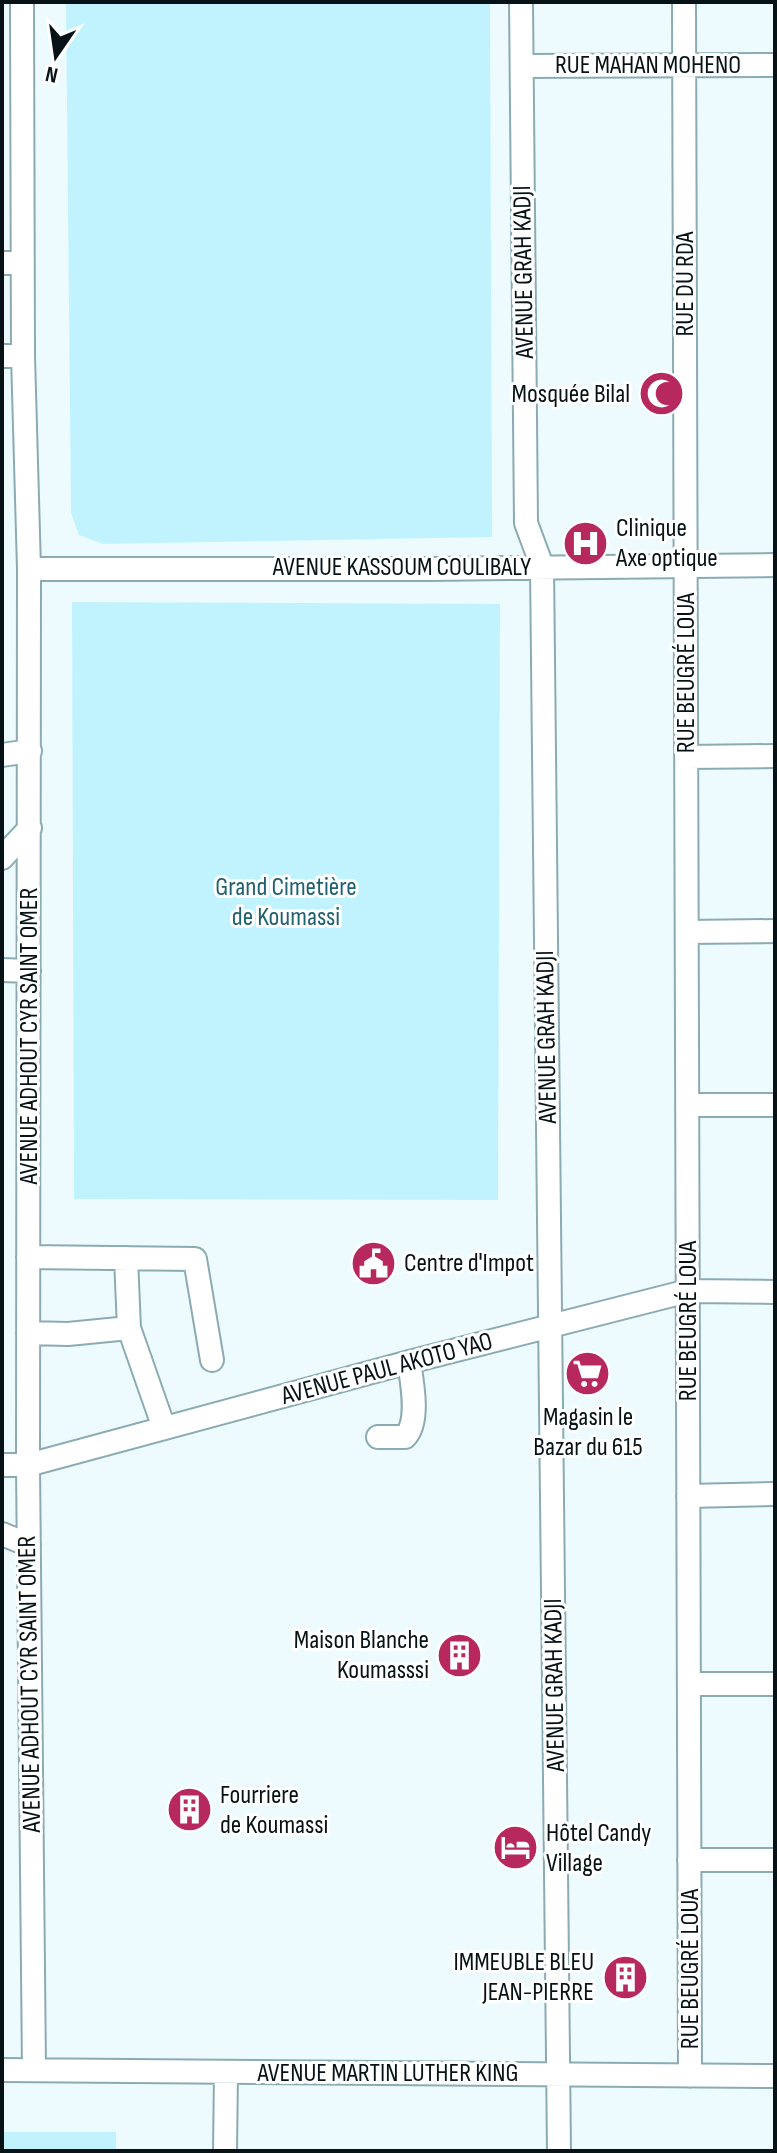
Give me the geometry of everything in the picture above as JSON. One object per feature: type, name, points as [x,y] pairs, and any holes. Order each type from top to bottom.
[{"type":"street","name":"AVENUE ADHOUT CYR SAINT OMER","points":[[22,2],[12,256],[12,356],[29,569],[28,1465],[34,2070]]},
{"type":"street","name":"AVENUE GRAH KADJI","points":[[521,2],[526,523],[542,566],[559,2151]]},
{"type":"street","name":"RUE DU RDA","points":[[684,2],[686,565]]},
{"type":"street","name":"RUE MAHAN MOHENO","points":[[522,66],[775,65]]},
{"type":"street","name":"RUE BEUGRÉ LOUA","points":[[686,565],[690,2076]]},
{"type":"street","name":"AVENUE KASSOUM COULIBALY","points":[[29,569],[775,565]]},
{"type":"street","points":[[2,755],[30,751]]},
{"type":"street","points":[[687,757],[775,756]]},
{"type":"street","points":[[2,858],[30,828]]},
{"type":"street","points":[[687,932],[775,931]]},
{"type":"street","points":[[2,970],[29,971]]},
{"type":"street","points":[[688,1105],[775,1105]]},
{"type":"street","points":[[28,1257],[195,1259],[212,1360]]},
{"type":"street","points":[[126,1258],[129,1328],[164,1428]]},
{"type":"street","name":"AVENUE PAUL AKOTO YAO","points":[[3,1466],[28,1465],[409,1362],[688,1291],[775,1292]]},
{"type":"street","points":[[28,1333],[68,1334],[129,1328]]},
{"type":"street","points":[[378,1437],[405,1437],[410,1432],[415,1396],[409,1362]]},
{"type":"street","points":[[688,1496],[775,1494]]},
{"type":"street","points":[[2,1534],[29,1545]]},
{"type":"street","points":[[689,1684],[775,1684]]},
{"type":"street","points":[[689,1860],[775,1860]]},
{"type":"street","name":"AVENUE MARTIN LUTHER KING","points":[[2,2070],[775,2076]]},
{"type":"street","points":[[225,2151],[226,2072]]},
{"type":"green space","points":[[66,2],[490,2],[492,537],[103,544],[79,535],[71,513]]},
{"type":"green space","name":"Grand Cimetière de Koumassi","points":[[72,602],[500,604],[498,1200],[74,1199]]},
{"type":"green space","points":[[2,2132],[116,2132],[116,2151],[2,2151]]},
{"type":"place","name":"Mosquée Bilal","points":[[661,394]]},
{"type":"place","name":"Clinique Axe optique","points":[[585,543]]},
{"type":"place","name":"Centre d'Impot","points":[[373,1263]]},
{"type":"place","name":"Magasin le Bazar du 615","points":[[588,1374]]},
{"type":"place","name":"Maison Blanche Koumasssi","points":[[460,1655]]},
{"type":"place","name":"Fourriere de Koumassi","points":[[189,1810]]},
{"type":"place","name":"Hôtel Candy Village","points":[[515,1848]]},
{"type":"place","name":"IMMEUBLE BLEU JEAN-PIERRE","points":[[625,1977]]}]
